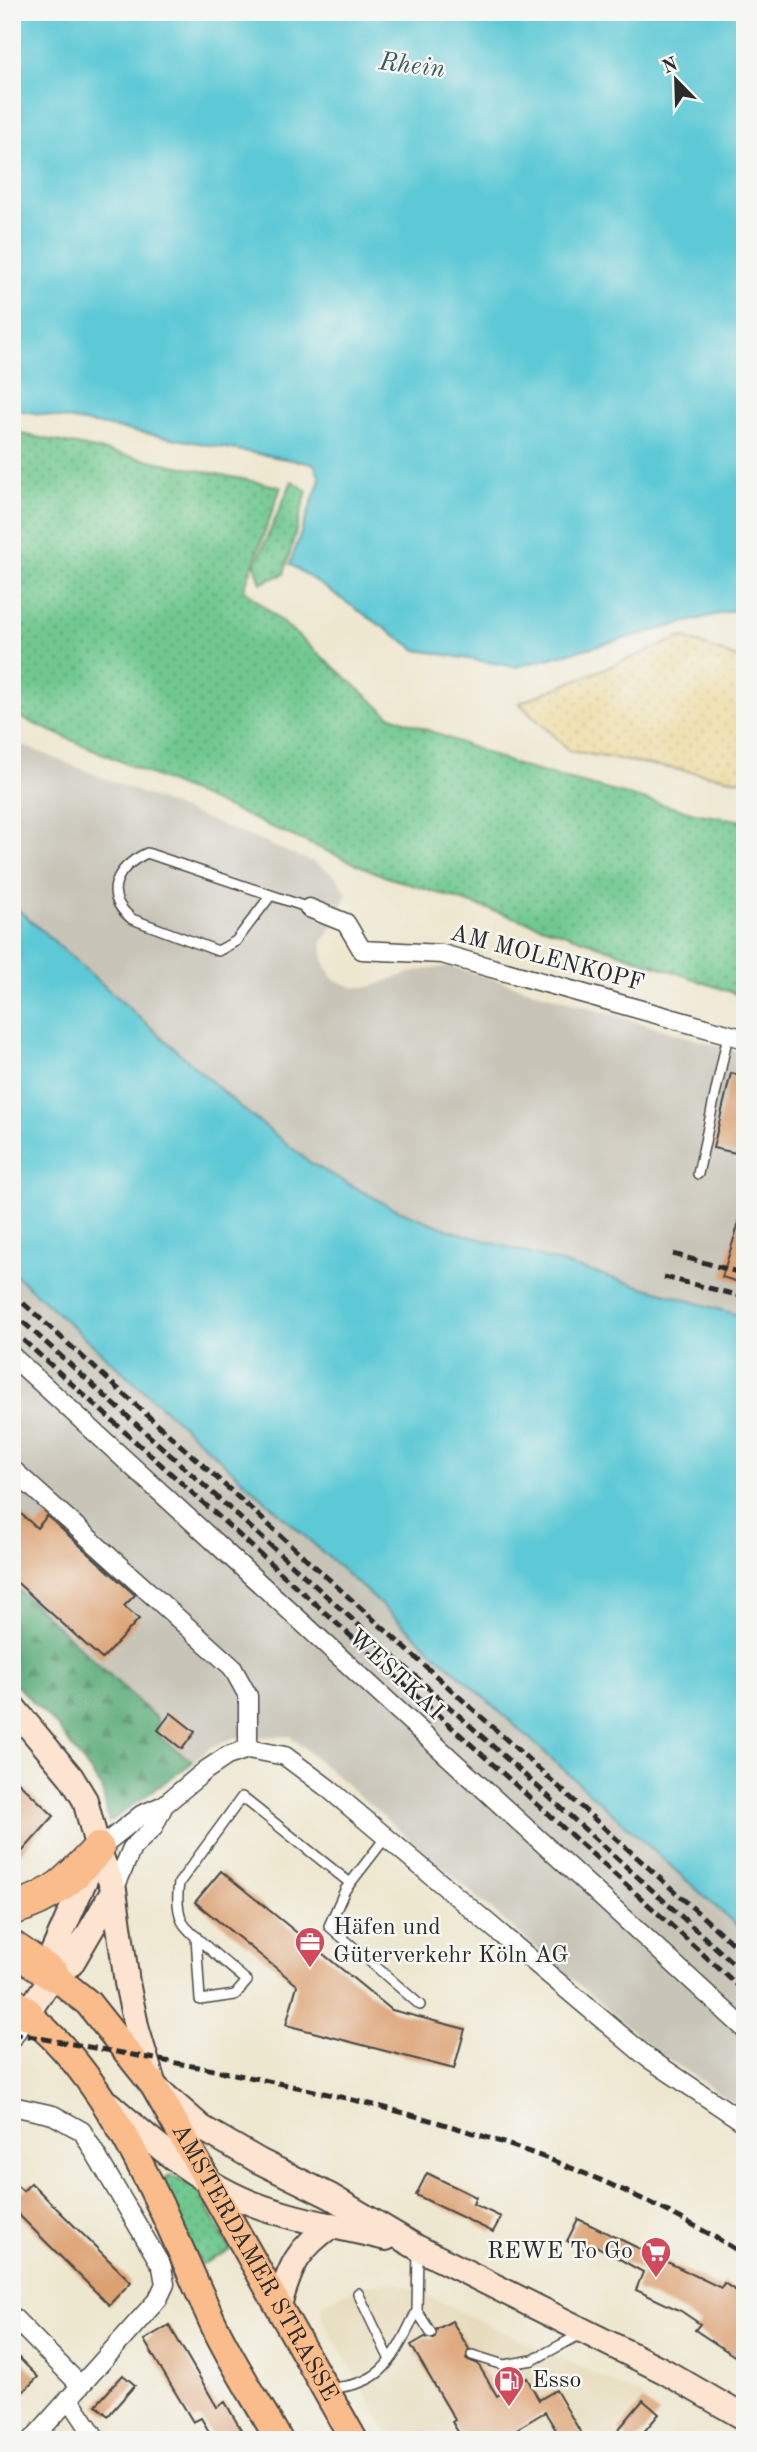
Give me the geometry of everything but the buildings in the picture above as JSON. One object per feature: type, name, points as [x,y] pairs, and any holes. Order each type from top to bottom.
[{"type":"highway","points":[[12,1909],[47,1897],[62,1888],[98,1849]]},
{"type":"highway","points":[[12,1947],[53,1975]]},
{"type":"main road","points":[[12,1706],[71,1777],[85,1800],[98,1849],[114,1890],[127,1983],[137,2030],[154,2086],[202,2128],[259,2161],[330,2196],[413,2245],[664,2371],[745,2418]]},
{"type":"main road","points":[[53,1975],[53,1952],[98,1849]]},
{"type":"main road","points":[[17,2019],[53,1975],[71,1964],[114,1890]]},
{"type":"main road","name":"AMSTERDAMER STRASSE","points":[[53,1975],[88,2003],[154,2086],[354,2440]]},
{"type":"main road","name":"AMSTERDAMER STRASSE","points":[[17,2019],[52,2034],[101,2096],[174,2232],[214,2324],[279,2440]]},
{"type":"main road","points":[[101,2096],[155,2144],[248,2202],[413,2245]]},
{"type":"main road","points":[[279,2305],[290,2267],[306,2243],[332,2225]]},
{"type":"street","name":"AM MOLENKOPF","points":[[309,908],[346,923],[362,950],[442,954],[737,1037]]},
{"type":"street","name":"WESTKAI","points":[[12,1356],[745,2029]]},
{"type":"street","points":[[12,1469],[232,1667],[248,1696],[248,1749]]},
{"type":"street","points":[[98,1849],[141,1815],[164,1805],[227,1756],[248,1749],[285,1756],[648,2058],[745,2123]]},
{"type":"street","points":[[114,1890],[132,1848],[153,1828],[164,1805]]},
{"type":"street","points":[[12,2106],[53,2115],[82,2130],[162,2267],[165,2284],[158,2298],[32,2440]]},
{"type":"street","points":[[12,2316],[75,2391],[97,2440]]},
{"type":"lane","points":[[271,895],[236,941],[218,951],[132,919],[120,909],[115,895],[117,878],[130,861],[147,853],[271,895],[309,908]]},
{"type":"lane","points":[[698,1174],[737,1037]]},
{"type":"lane","points":[[196,1936],[200,2000],[235,1995],[247,1981],[182,1923],[177,1899],[179,1883],[242,1797],[350,1883]]},
{"type":"lane","points":[[386,1838],[350,1883],[329,1926],[420,2005]]},
{"type":"lane","points":[[413,2245],[417,2311],[431,2333]]},
{"type":"lane","points":[[358,2293],[390,2360]]},
{"type":"lane","points":[[325,2388],[362,2384],[376,2376],[390,2360],[417,2311]]},
{"type":"lane","points":[[472,2355],[504,2365],[533,2360],[586,2331]]},
{"type":"shaded area","points":[[12,741],[315,863],[336,876],[347,893],[335,923],[322,942],[324,961],[332,978],[352,987],[370,987],[416,971],[450,966],[745,1054],[745,1317],[449,1230],[391,1207],[312,1164],[238,1105],[12,904]]},
{"type":"shaded area","points":[[12,1272],[745,1933],[745,2110],[656,2051],[290,1736],[236,1737],[211,1747],[193,1762],[157,1734],[157,1719],[12,1584]]},
{"type":"shaded area","points":[[397,2282],[644,2397],[614,2430],[625,2440],[392,2440],[322,2318],[321,2305],[363,2285]]},
{"type":"green space","points":[[12,432],[281,487],[244,589],[389,715],[522,767],[699,814],[745,821],[745,997],[563,933],[384,876],[12,714]]},
{"type":"green space","points":[[292,481],[307,491],[284,574],[261,583],[255,565]]},
{"type":"green space","points":[[12,1584],[157,1719],[157,1735],[193,1762],[109,1822],[102,1788],[56,1725],[12,1681]]},
{"type":"green space","points":[[171,2175],[198,2190],[231,2250],[201,2265],[158,2182]]},
{"type":"sand","points":[[682,637],[745,661],[745,781],[570,751],[519,703]]},
{"type":"water","name":"Rhein","points":[[12,12],[745,12],[745,607],[516,667],[417,650],[290,564],[320,479],[314,464],[12,409]]},
{"type":"water","points":[[12,904],[238,1105],[312,1164],[391,1207],[449,1230],[745,1317],[745,1933],[12,1272]]},
{"type":"railway","points":[[673,1254],[745,1274]]},
{"type":"railway","points":[[664,1277],[745,1297]]},
{"type":"railway","points":[[12,1293],[745,1955]]},
{"type":"railway","points":[[12,1312],[745,1974]]},
{"type":"railway","points":[[12,1330],[745,1992]]},
{"type":"railway","points":[[12,2033],[297,2087],[390,2109],[481,2135],[570,2168],[658,2207],[745,2255]]},
{"type":"place","name":"Häfen und Güterverkehr Köln AG","points":[[310,1969]]},
{"type":"place","name":"REWE To Go","points":[[656,2279]]},
{"type":"place","name":"Esso","points":[[509,2408]]}]
